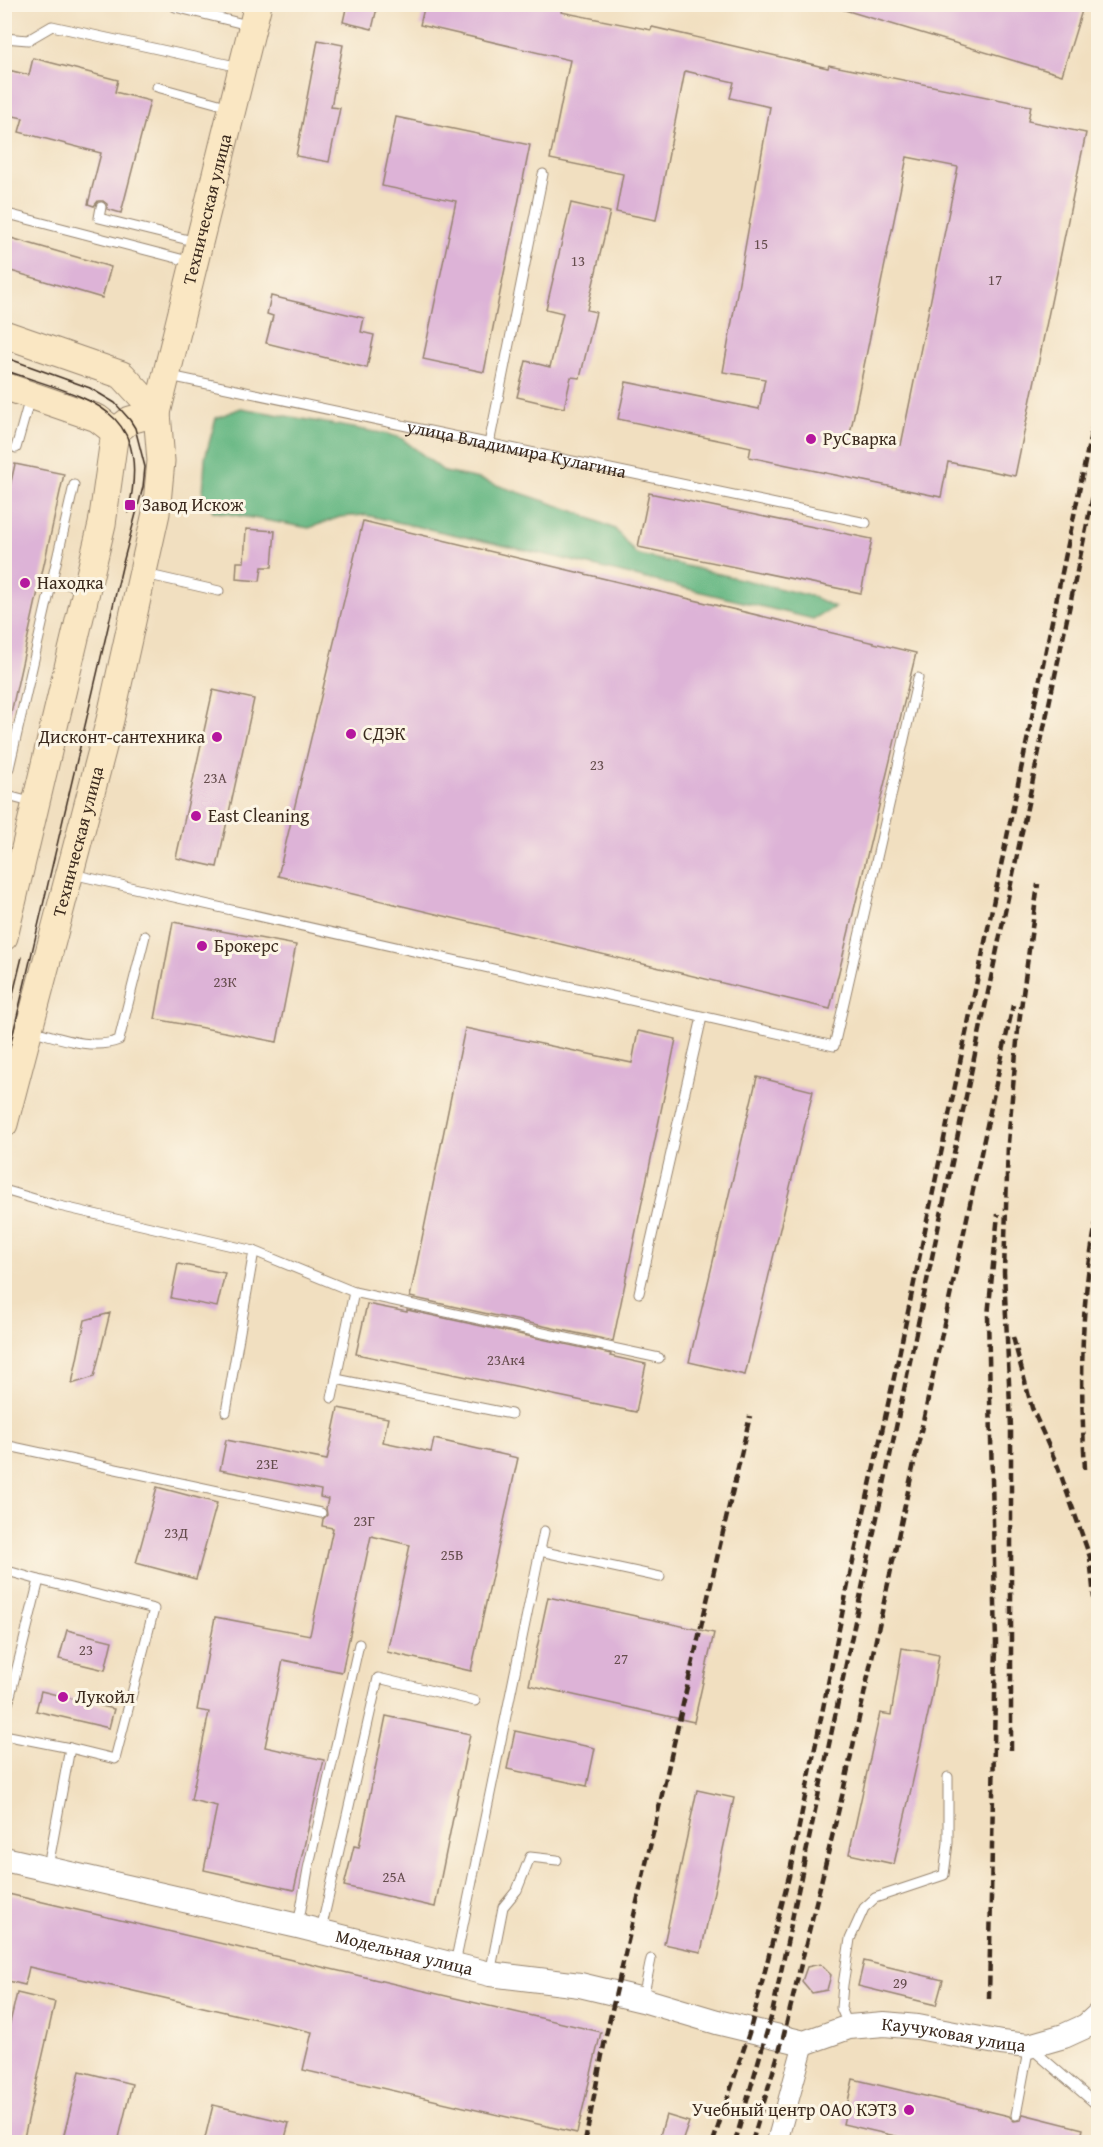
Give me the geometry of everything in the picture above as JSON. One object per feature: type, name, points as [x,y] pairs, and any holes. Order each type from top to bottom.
[{"type":"main road","name":"Техническая улица","points":[[4,1124],[110,720],[156,513],[161,461],[157,413],[255,15]]},
{"type":"main road","points":[[4,334],[122,375],[157,413],[130,420],[115,432],[102,524],[4,937]]},
{"type":"main road","points":[[12,390],[97,418],[115,432]]},
{"type":"street","name":"Модельная улица","points":[[4,1859],[309,1929],[490,1974],[580,1985],[804,2043]]},
{"type":"street","name":"Каучуковая улица","points":[[804,2043],[849,2027],[884,2024],[918,2027],[1029,2046],[1064,2036],[1086,2026],[1098,2015]]},
{"type":"street","points":[[777,2142],[804,2043]]},
{"type":"lane","points":[[175,7],[255,15]]},
{"type":"lane","points":[[4,38],[28,40],[52,26],[243,68]]},
{"type":"lane","points":[[157,87],[233,108]]},
{"type":"lane","points":[[489,444],[543,174]]},
{"type":"lane","points":[[100,207],[99,218],[197,253]]},
{"type":"lane","points":[[4,213],[197,253]]},
{"type":"lane","name":"улица Владимира Кулагина","points":[[167,375],[866,523]]},
{"type":"lane","points":[[12,390],[16,448]]},
{"type":"lane","points":[[9,768],[74,485]]},
{"type":"lane","points":[[141,573],[219,591]]},
{"type":"lane","points":[[52,580],[87,590]]},
{"type":"lane","points":[[69,874],[834,1046],[918,678]]},
{"type":"lane","points":[[4,795],[36,804]]},
{"type":"lane","points":[[29,1030],[93,1045],[118,1040],[145,936]]},
{"type":"lane","points":[[639,1293],[702,1017]]},
{"type":"lane","points":[[4,1190],[55,1205],[254,1251],[354,1292],[660,1358]]},
{"type":"lane","points":[[226,1412],[254,1251]]},
{"type":"lane","points":[[332,1398],[354,1292]]},
{"type":"lane","points":[[336,1379],[512,1414]]},
{"type":"lane","points":[[4,1445],[321,1513]]},
{"type":"lane","points":[[455,1965],[544,1531]]},
{"type":"lane","points":[[540,1551],[660,1577]]},
{"type":"lane","points":[[4,1570],[154,1609],[115,1759],[4,1735]]},
{"type":"lane","points":[[4,1717],[39,1580]]},
{"type":"lane","points":[[309,1929],[308,1869],[358,1644]]},
{"type":"lane","points":[[309,1929],[378,1678],[475,1701]]},
{"type":"lane","points":[[47,1869],[70,1748]]},
{"type":"lane","points":[[849,2027],[841,2008],[850,1939],[864,1908],[875,1898],[944,1875],[948,1843],[948,1777]]},
{"type":"lane","points":[[490,1974],[503,1907],[517,1890],[530,1857],[558,1860]]},
{"type":"lane","points":[[643,2000],[651,1959]]},
{"type":"lane","points":[[1029,2046],[1098,2106]]},
{"type":"lane","points":[[1016,2115],[1029,2046]]},
{"type":"green space","points":[[241,408],[401,438],[445,472],[479,479],[574,511],[615,529],[636,554],[811,596],[835,607],[813,619],[556,557],[365,515],[340,517],[309,528],[213,511],[203,494],[205,458],[216,418]]},
{"type":"building","points":[[347,4],[378,4],[372,29],[343,22]]},
{"type":"building","points":[[425,4],[563,4],[561,12],[651,30],[652,27],[828,68],[829,65],[1031,106],[1028,121],[1086,133],[1015,476],[948,462],[941,497],[749,457],[751,447],[618,419],[626,382],[759,409],[765,379],[723,372],[770,107],[730,98],[734,82],[685,71],[656,220],[616,212],[623,174],[550,159],[570,60],[420,25]],"holes":[[[907,157],[958,167],[901,445],[850,434]]]},
{"type":"building","points":[[839,4],[1084,4],[1062,75],[838,8]]},
{"type":"building","points":[[318,40],[343,45],[331,107],[340,108],[329,162],[296,156]]},
{"type":"building","points":[[33,58],[118,80],[115,92],[150,101],[121,213],[107,209],[107,204],[103,201],[98,201],[94,206],[88,204],[101,153],[19,132],[23,118],[4,114],[4,69],[29,75]]},
{"type":"building","points":[[396,117],[530,145],[484,372],[423,359],[456,201],[382,186]]},
{"type":"building","points":[[571,203],[610,212],[587,310],[596,312],[580,378],[571,377],[564,408],[517,397],[526,361],[550,367],[563,313],[546,309]]},
{"type":"building","points":[[4,236],[111,267],[102,298],[4,269]]},
{"type":"building","points":[[271,296],[364,318],[361,332],[374,335],[367,368],[266,343],[273,316],[267,314]]},
{"type":"building","points":[[15,464],[64,474],[10,718],[4,718],[4,513]]},
{"type":"building","points":[[649,493],[872,539],[861,593],[638,547]]},
{"type":"building","points":[[363,521],[916,653],[830,1009],[278,876]]},
{"type":"building","points":[[246,529],[275,531],[272,567],[262,567],[260,581],[236,579],[237,562],[244,562]]},
{"type":"building","points":[[213,690],[254,699],[217,867],[176,858]]},
{"type":"building","points":[[173,922],[296,945],[277,1042],[155,1019]]},
{"type":"building","points":[[465,1028],[632,1063],[638,1031],[676,1039],[613,1341],[410,1297]]},
{"type":"building","points":[[757,1077],[813,1091],[745,1375],[689,1362]]},
{"type":"building","points":[[178,1264],[225,1273],[217,1307],[171,1298]]},
{"type":"building","points":[[367,1304],[407,1312],[407,1310],[611,1354],[610,1356],[646,1364],[636,1412],[356,1354]]},
{"type":"building","points":[[110,1313],[94,1377],[72,1384],[85,1320]]},
{"type":"building","points":[[338,1408],[388,1418],[383,1442],[431,1452],[434,1439],[518,1458],[471,1671],[387,1652],[410,1545],[371,1536],[342,1672],[283,1660],[265,1747],[324,1760],[294,1890],[204,1870],[217,1806],[191,1800],[209,1712],[197,1710],[215,1617],[310,1635],[333,1528],[322,1526],[323,1519],[327,1515],[328,1499],[320,1497],[321,1490],[220,1470],[226,1440],[327,1460]]},
{"type":"building","points":[[157,1487],[217,1503],[196,1579],[136,1563]]},
{"type":"building","points":[[548,1597],[714,1633],[694,1722],[529,1685]]},
{"type":"building","points":[[67,1630],[112,1641],[105,1670],[59,1659]]},
{"type":"building","points":[[902,1648],[939,1655],[931,1701],[894,1864],[849,1854],[880,1713],[891,1715]]},
{"type":"building","points":[[41,1691],[114,1709],[109,1728],[36,1711]]},
{"type":"building","points":[[386,1716],[470,1734],[435,1907],[344,1886],[354,1846],[359,1847]]},
{"type":"building","points":[[515,1731],[595,1748],[587,1786],[507,1769]]},
{"type":"building","points":[[697,1790],[734,1798],[701,1952],[664,1944]]},
{"type":"building","points":[[4,1893],[601,2032],[577,2133],[303,2070],[312,2032],[29,1967],[25,1985],[4,1980]]},
{"type":"building","points":[[864,1961],[943,1980],[936,2005],[858,1986]]},
{"type":"building","points":[[820,1964],[831,1975],[827,1990],[812,1993],[802,1981],[807,1967]]},
{"type":"building","points":[[17,1993],[55,2002],[23,2142],[4,2142],[4,2048]]},
{"type":"building","points":[[80,2071],[132,2084],[118,2142],[62,2142]]},
{"type":"building","points":[[853,2079],[1009,2116],[1014,2121],[1021,2120],[1023,2114],[1083,2129],[1080,2142],[921,2142],[843,2124]]},
{"type":"building","points":[[213,2105],[289,2123],[284,2142],[204,2142]]},
{"type":"building","points":[[666,2115],[689,2122],[682,2142],[658,2142]]},
{"type":"tram line","points":[[4,357],[90,388],[115,403],[135,428],[145,467],[143,487],[123,563],[4,1072]]},
{"type":"tram line","points":[[4,370],[86,399],[106,412],[122,428],[131,449],[134,477],[128,513]]},
{"type":"tram line","points":[[4,1031],[22,957]]},
{"type":"railway","points":[[713,2142],[750,2030],[789,1876],[851,1570],[899,1355],[1098,400]]},
{"type":"railway","points":[[735,2142],[772,2014],[1098,472]]},
{"type":"railway","points":[[1011,1750],[1011,1427],[1004,1272],[1008,1143],[1018,1030],[1038,884]]},
{"type":"railway","points":[[752,2142],[783,2038],[843,1792],[1013,1005]]},
{"type":"railway","points":[[1085,1469],[1082,1404],[1083,1340],[1088,1277],[1098,1213]]},
{"type":"railway","points":[[989,1999],[996,1643],[988,1316],[998,1214]]},
{"type":"railway","points":[[1013,1337],[1032,1408],[1058,1467],[1090,1557],[1098,1639]]},
{"type":"railway","points":[[585,2142],[605,2040],[750,1416]]},
{"type":"place","name":"РуСварка","points":[[811,439]]},
{"type":"place","name":"Завод Искож","points":[[130,505]]},
{"type":"place","name":"Находка","points":[[25,583]]},
{"type":"place","name":"СДЭК","points":[[351,734]]},
{"type":"place","name":"Дисконт-сантехника","points":[[217,737]]},
{"type":"place","name":"East Cleaning","points":[[196,816]]},
{"type":"place","name":"Брокерс","points":[[202,946]]},
{"type":"place","name":"Лукойл","points":[[63,1697]]},
{"type":"place","name":"Учебный центр ОАО КЭТЗ","points":[[909,2110]]}]
